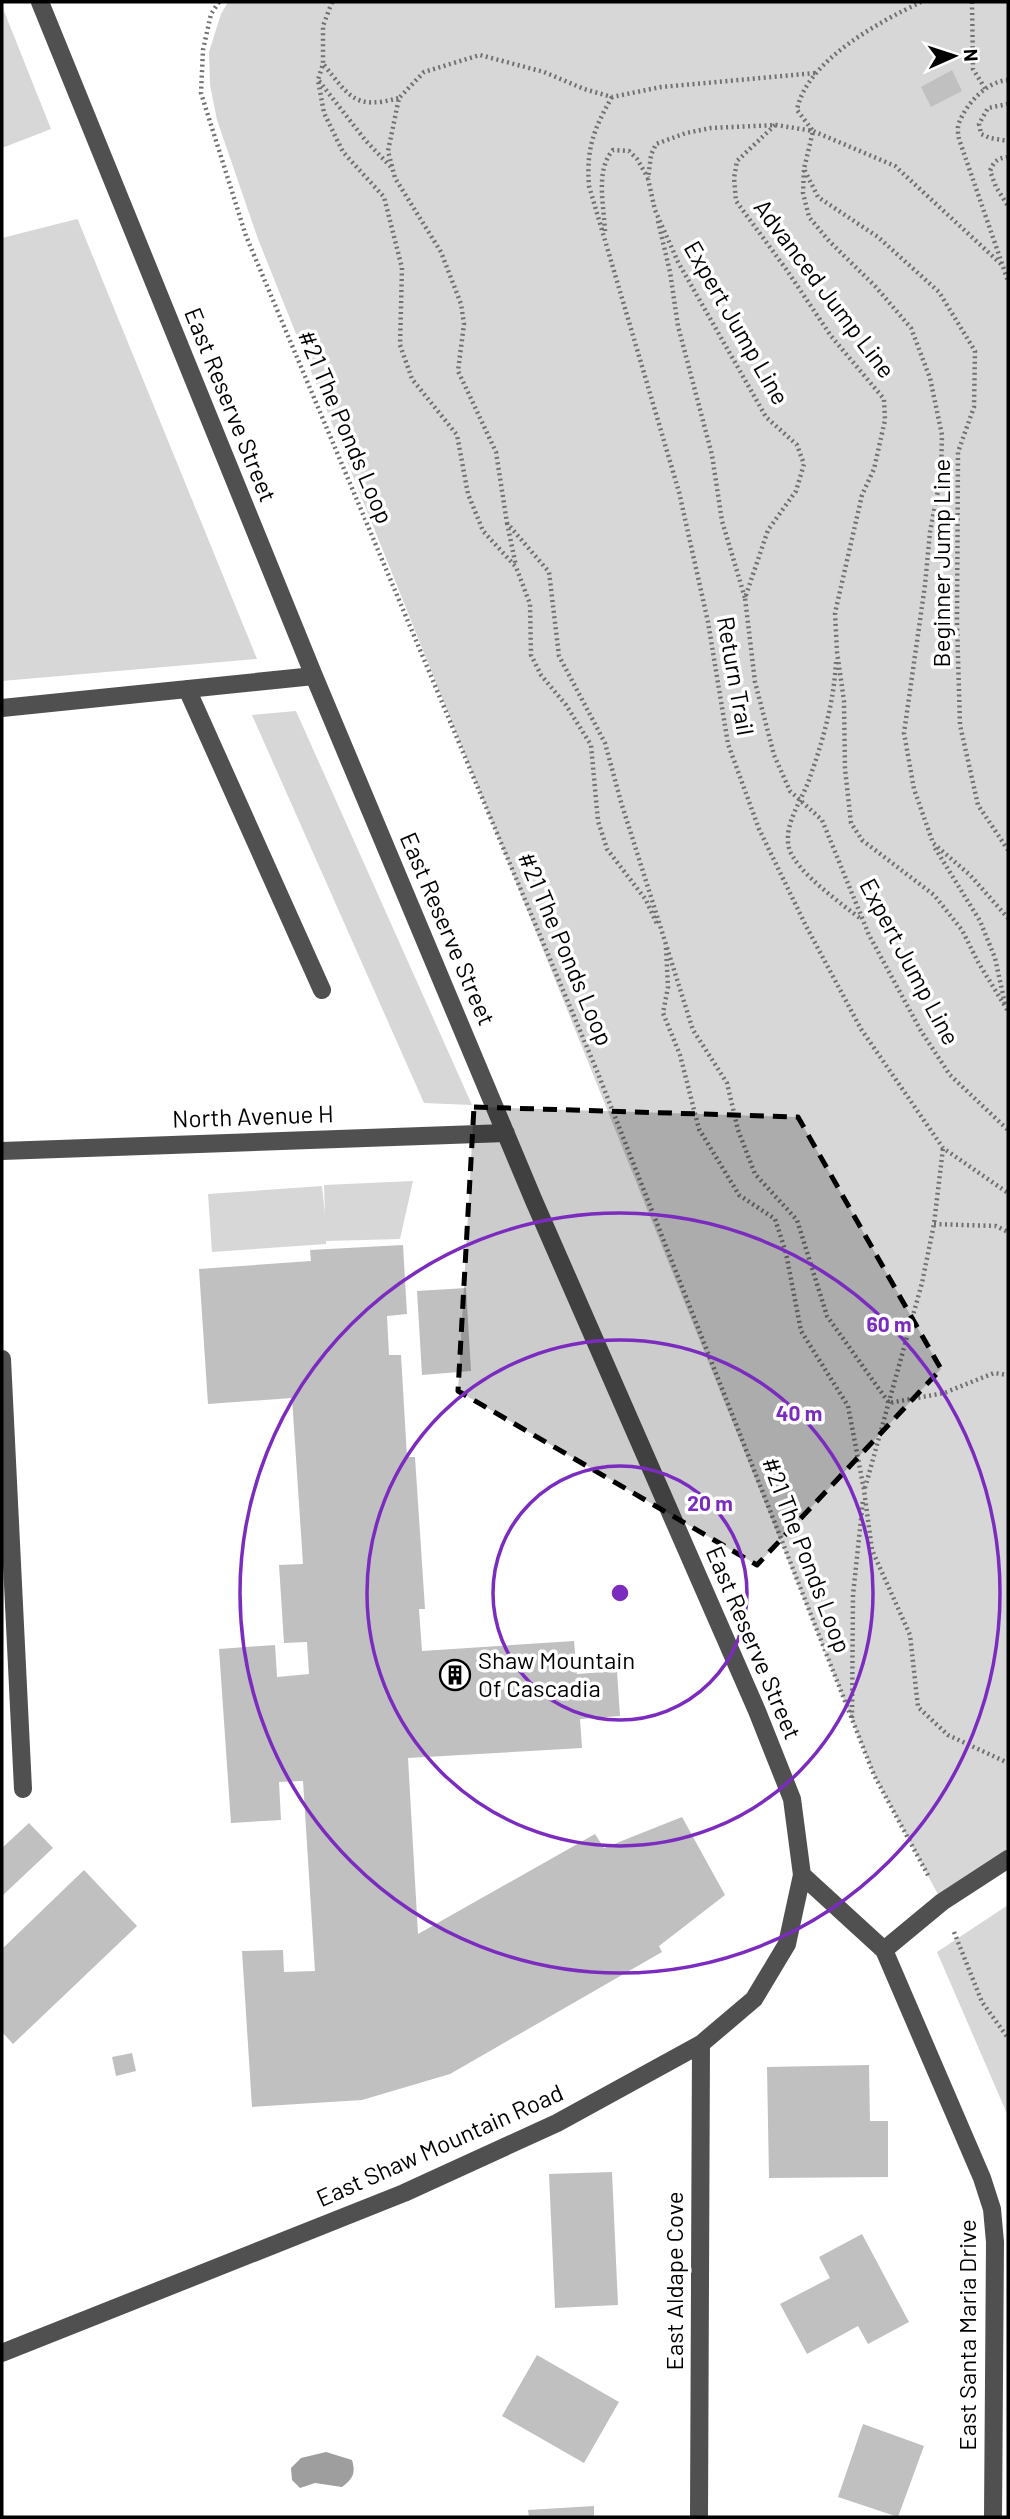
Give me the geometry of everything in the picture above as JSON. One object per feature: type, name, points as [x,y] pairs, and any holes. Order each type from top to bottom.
[{"type":"street","name":"East Reserve Street","points":[[40,2],[314,676],[506,1133],[762,1724],[792,1799],[802,1875]]},
{"type":"street","points":[[2,708],[314,676]]},
{"type":"street","points":[[187,689],[323,990]]},
{"type":"street","name":"North Avenue H","points":[[2,1151],[506,1133]]},
{"type":"street","points":[[2,1359],[23,1789]]},
{"type":"street","points":[[884,1950],[942,1902],[1008,1859]]},
{"type":"street","name":"East Santa Maria Drive","points":[[802,1875],[884,1950],[982,2178],[992,2209],[995,2242],[993,2517]]},
{"type":"street","name":"East Shaw Mountain Road","points":[[2,2353],[404,2193],[557,2123],[701,2044],[754,1999],[787,1944],[802,1875]]},
{"type":"street","name":"East Aldape Cove","points":[[699,2517],[701,2044]]},
{"type":"path","name":"#21 The Ponds Loop","points":[[219,2],[211,14],[203,50],[201,93],[246,236],[597,1071],[874,1775],[942,1902],[982,2002],[1008,2038]]},
{"type":"path","points":[[331,2],[323,26],[323,64],[318,80],[324,113],[343,152],[384,197],[402,268],[400,345],[412,379],[457,435],[468,494],[483,531],[516,567]]},
{"type":"path","points":[[813,131],[797,110],[799,99],[815,73],[845,47],[921,2]]},
{"type":"path","points":[[972,2],[973,69],[986,90]]},
{"type":"path","points":[[323,64],[348,96],[375,104],[399,98],[424,72],[480,55],[544,72],[584,89],[612,97],[661,87],[815,73]]},
{"type":"path","points":[[318,80],[366,141],[392,168]]},
{"type":"path","points":[[1008,80],[1003,80],[975,96],[958,125],[958,139],[1008,281]]},
{"type":"path","name":"Return Trail","points":[[612,97],[595,127],[587,162],[589,186],[679,492],[708,622],[728,744],[759,829],[806,926],[861,1029],[943,1148],[1008,1193]]},
{"type":"path","points":[[399,98],[388,151],[392,168],[395,178],[441,253],[461,304],[464,324],[458,371],[496,452],[516,567],[530,604],[531,655],[541,675],[566,705],[592,745],[598,821],[607,849],[646,900],[666,941],[668,987],[663,1013],[680,1055],[699,1129],[739,1195],[775,1219],[786,1253],[801,1331],[848,1406],[873,1550],[910,1635],[918,1707],[948,1735],[1008,1763]]},
{"type":"path","points":[[1008,104],[988,108],[979,124],[981,134],[1008,141]]},
{"type":"path","points":[[776,125],[813,131],[895,166],[1001,264]]},
{"type":"path","name":"Expert Jump Line","points":[[776,125],[711,128],[685,133],[656,144],[651,155],[649,179],[670,272],[678,326],[712,455],[722,521],[745,598],[755,682],[774,755],[790,791],[822,820],[862,920],[921,1031],[950,1075],[1008,1130]]},
{"type":"path","name":"Advanced Jump Line","points":[[776,125],[737,161],[734,178],[736,201],[831,337],[884,399],[885,420],[874,469],[862,495],[835,613],[844,701],[845,769],[851,823],[862,840],[934,895],[962,930],[1007,1010]]},
{"type":"path","points":[[813,131],[804,169],[803,192],[809,217],[911,328],[930,378],[942,435],[941,475],[930,532],[904,733],[914,789],[933,843],[980,921],[995,958],[1007,1010]]},
{"type":"path","name":"Expert Jump Line","points":[[606,243],[602,188],[604,159],[613,150],[629,151],[649,179]]},
{"type":"path","points":[[1008,157],[1000,158],[990,171],[1008,206]]},
{"type":"path","name":"Beginner Jump Line","points":[[804,169],[818,197],[878,237],[939,292],[975,351],[974,407],[958,452],[957,624],[960,725],[978,805],[1008,850]]},
{"type":"path","name":"Expert Jump Line","points":[[655,210],[678,262],[766,417],[797,445],[804,464],[796,491],[768,530],[745,598]]},
{"type":"path","points":[[507,523],[549,572],[559,656],[606,743],[621,802],[693,1030],[727,1083],[738,1130],[755,1174],[797,1220],[827,1317],[890,1403]]},
{"type":"path","points":[[837,652],[835,684],[810,778],[789,830],[789,849],[798,863],[823,889],[862,920]]},
{"type":"path","points":[[933,843],[970,875],[1008,918]]},
{"type":"path","points":[[852,1721],[853,1595],[864,1490],[922,1283],[934,1224],[943,1148]]},
{"type":"path","points":[[934,1224],[996,1226],[1008,1232]]},
{"type":"path","points":[[890,1403],[944,1393],[994,1373],[1008,1375]]},
{"type":"highlighted area","points":[[474,1107],[798,1117],[941,1369],[757,1565],[458,1391]]},
{"type":"shaded area","points":[[228,2],[1008,2],[1008,1859],[942,1902],[874,1775],[258,239],[217,120],[210,85],[209,52],[221,14]]},
{"type":"shaded area","points":[[2,6],[51,129],[2,148]]},
{"type":"shaded area","points":[[77,219],[257,659],[2,681],[2,238]]},
{"type":"shaded area","points":[[296,711],[472,1105],[424,1103],[252,715]]},
{"type":"shaded area","points":[[413,1181],[400,1239],[326,1241],[326,1244],[212,1252],[208,1194],[322,1186],[325,1214],[324,1185]]},
{"type":"shaded area","points":[[1008,1905],[1008,2116],[937,1952]]},
{"type":"shaded area","points":[[326,2452],[352,2460],[354,2469],[351,2478],[342,2487],[315,2483],[300,2488],[292,2480],[291,2468],[301,2458]]},
{"type":"building","points":[[952,70],[962,91],[931,107],[921,87]]},
{"type":"building","name":"Shaw Mountain Of Cascadia","points":[[403,1245],[407,1314],[387,1316],[389,1355],[401,1355],[407,1457],[415,1457],[425,1609],[419,1609],[422,1651],[574,1641],[577,1674],[617,1671],[620,1716],[580,1719],[582,1748],[408,1758],[418,1934],[595,1834],[604,1848],[682,1817],[725,1895],[659,1946],[662,1952],[450,2074],[362,2100],[252,2107],[242,1951],[283,1950],[284,1972],[315,1971],[303,1781],[279,1782],[281,1820],[231,1823],[219,1649],[275,1645],[277,1677],[309,1674],[307,1642],[284,1643],[279,1565],[303,1564],[292,1398],[208,1404],[199,1269],[311,1261],[310,1250]]},
{"type":"building","points":[[466,1288],[471,1371],[422,1375],[417,1291]]},
{"type":"building","points":[[29,1823],[53,1848],[2,1896],[2,1848]]},
{"type":"building","points":[[84,1870],[137,1926],[13,2044],[2,2032],[2,1949]]},
{"type":"building","points":[[132,2053],[136,2071],[116,2076],[112,2057]]},
{"type":"building","points":[[869,2065],[870,2121],[888,2121],[888,2177],[769,2178],[767,2067]]},
{"type":"building","points":[[612,2172],[618,2305],[555,2308],[549,2174]]},
{"type":"building","points":[[862,2234],[909,2322],[868,2344],[858,2326],[807,2354],[780,2304],[830,2278],[819,2257]]},
{"type":"building","points":[[537,2355],[619,2402],[584,2463],[502,2416]]},
{"type":"building","points":[[863,2424],[924,2446],[898,2517],[838,2497]]},
{"type":"building","points":[[594,2506],[594,2517],[529,2517],[528,2510]]},
{"type":"place","name":"Shaw Mountain Of Cascadia","points":[[455,1675]]}]
